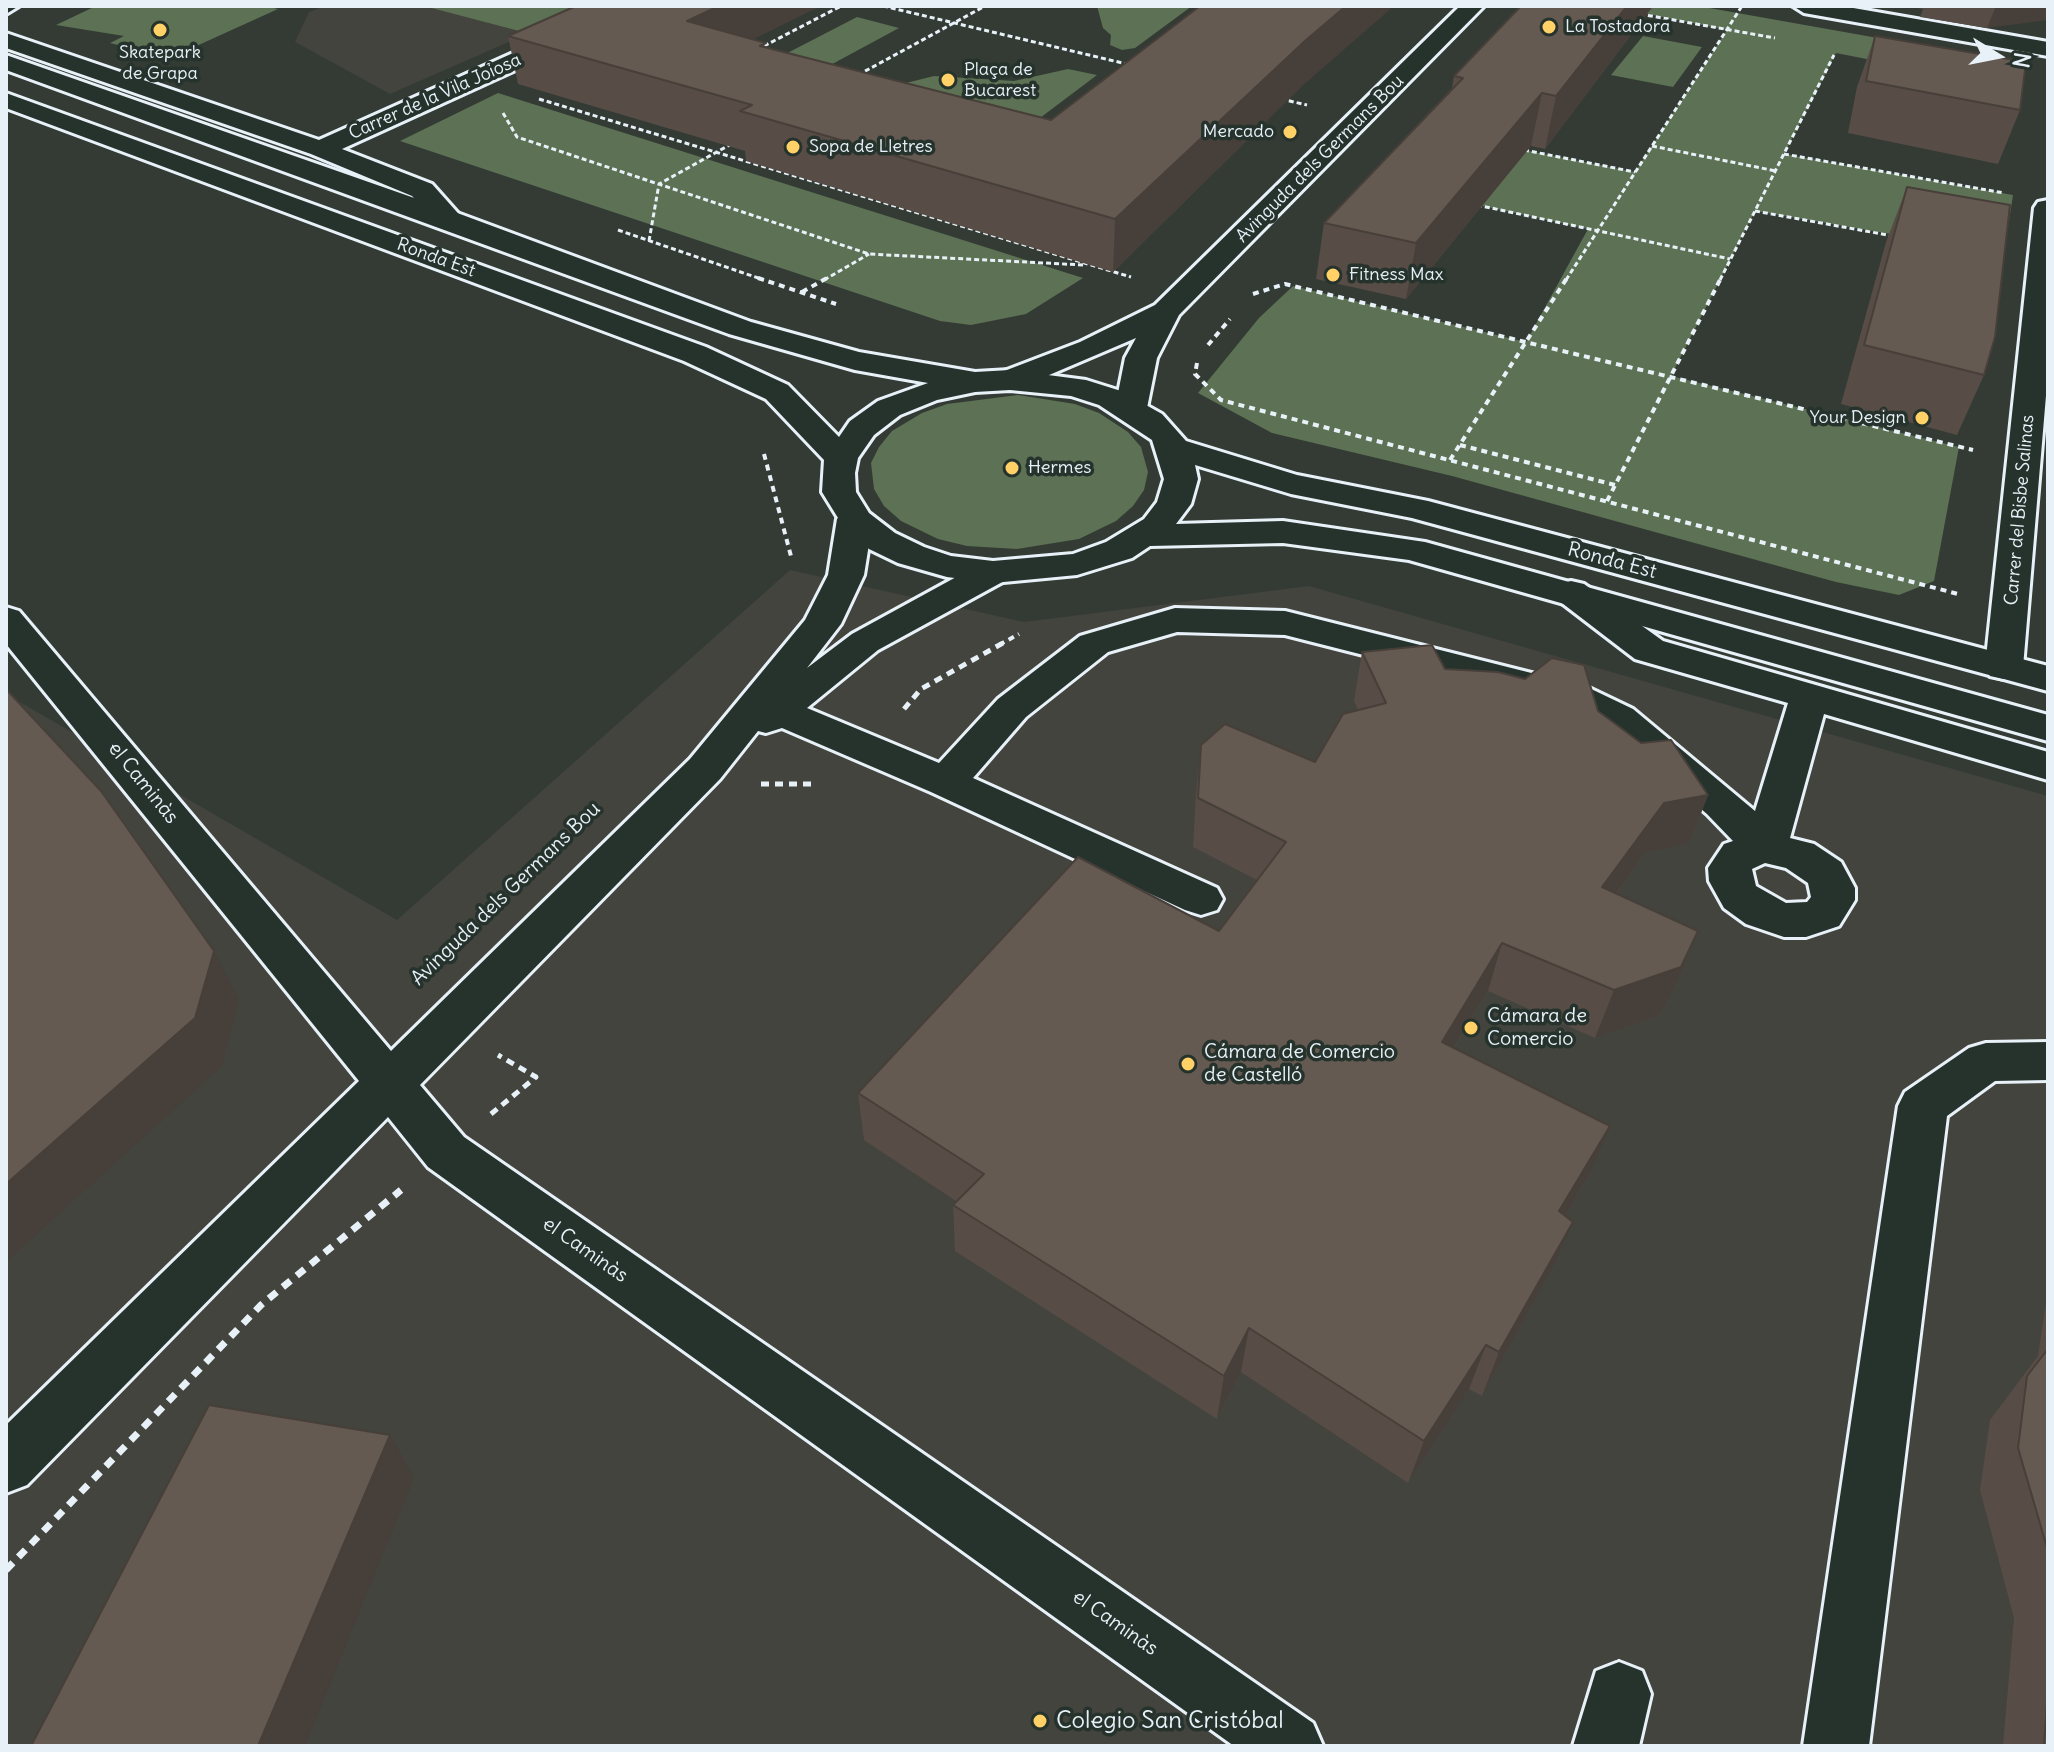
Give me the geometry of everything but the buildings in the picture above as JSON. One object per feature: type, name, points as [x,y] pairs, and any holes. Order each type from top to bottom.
[{"type":"street","name":"Carrer de la Vila Joiosa","points":[[320,149],[637,6]]},
{"type":"street","name":"Avinguda dels Germans Bou","points":[[1010,380],[1091,349],[1166,311],[1473,6]]},
{"type":"street","points":[[1804,6],[2048,49]]},
{"type":"street","name":"Ronda Est","points":[[6,40],[320,149],[422,190],[450,220]]},
{"type":"street","name":"Ronda Est","points":[[6,62],[450,220],[740,328],[855,361],[975,382]]},
{"type":"street","name":"Ronda Est","points":[[6,100],[695,354],[777,392],[841,458]]},
{"type":"street","name":"Carrer del Bisbe Salinas","points":[[2004,667],[2025,462],[2030,345],[2046,265],[2048,208]]},
{"type":"street","name":"Avinguda dels Germans Bou","points":[[1131,408],[1141,358],[1166,311]]},
{"type":"street","points":[[1010,380],[1075,387],[1131,408],[1157,427],[1174,448],[1180,466],[1178,493],[1165,515],[1144,535],[1119,550],[1077,564],[1035,571],[993,572],[947,566],[911,555],[882,541],[855,519],[839,492],[841,458],[862,428],[889,408],[927,393],[975,382],[1010,380]]},
{"type":"street","name":"Ronda Est","points":[[1174,448],[1291,484],[1416,508],[2048,679]]},
{"type":"street","points":[[728,777],[822,624],[846,575],[855,519]]},
{"type":"street","name":"Ronda Est","points":[[1144,535],[1283,532],[1412,550],[1571,592],[2048,728]]},
{"type":"street","points":[[6,1465],[390,1085],[728,777],[778,711],[865,642],[993,572]]},
{"type":"street","name":"Ronda Est","points":[[1571,592],[1649,650],[2048,766]]},
{"type":"street","points":[[946,782],[1012,708],[1094,644],[1175,620],[1285,623],[1573,696],[1619,718],[1722,804],[1765,848],[1810,695]]},
{"type":"street","name":"el Caminàs","points":[[9,624],[446,1152],[1290,1746]]},
{"type":"street","points":[[778,711],[946,782],[1201,899]]},
{"type":"street","points":[[1836,1746],[1923,1106],[1986,1062],[2048,1061]]},
{"type":"path","points":[[760,48],[841,6]]},
{"type":"path","points":[[883,6],[1135,66]]},
{"type":"path","points":[[858,75],[985,6]]},
{"type":"path","points":[[1450,460],[1742,6]]},
{"type":"path","points":[[1607,501],[1855,15]]},
{"type":"path","points":[[475,79],[1144,281],[1157,269],[1253,294]]},
{"type":"path","points":[[515,91],[497,102],[517,137],[869,254],[1091,265]]},
{"type":"path","points":[[1272,97],[1363,117]]},
{"type":"path","points":[[659,184],[742,138]]},
{"type":"path","points":[[1652,146],[1776,171]]},
{"type":"path","points":[[1517,149],[1635,172]]},
{"type":"path","points":[[1784,154],[2013,195]]},
{"type":"path","points":[[649,241],[659,184]]},
{"type":"path","points":[[1469,203],[1730,259]]},
{"type":"path","points":[[1755,211],[1907,239]]},
{"type":"path","points":[[845,308],[801,293],[869,254]]},
{"type":"path","points":[[1244,304],[1253,294],[1285,284],[2025,462]]},
{"type":"path","points":[[1235,314],[1199,355],[1195,374],[1221,400],[2011,608]]},
{"type":"path","points":[[1460,445],[1615,485]]},
{"type":"path","points":[[759,448],[768,460],[794,570]]},
{"type":"path","points":[[728,777],[836,783],[921,689],[1021,632]]},
{"type":"path","points":[[6,1570],[261,1305],[536,1077],[494,1053],[505,1042]]},
{"type":"shaded area","points":[[324,6],[591,6],[390,94],[295,42],[309,12]]},
{"type":"shaded area","points":[[790,570],[1024,622],[1309,586],[2048,796],[2048,1746],[6,1746],[6,694],[397,920]]},
{"type":"green space","name":"Skatepark de Grapa","points":[[96,6],[265,6],[278,9],[170,58],[110,43],[124,36],[56,25]]},
{"type":"green space","points":[[424,6],[578,6],[523,32]]},
{"type":"green space","points":[[1097,6],[1192,6],[1135,48],[1122,50],[1110,45],[1111,35],[1103,28]]},
{"type":"green space","points":[[1608,6],[1698,6],[2013,62],[1912,68],[1836,53],[1784,154],[2013,195],[2004,253],[1755,211],[1671,376],[1959,447],[1934,581],[1899,595],[1836,582],[1452,476],[1272,433],[1198,393],[1259,318],[1293,286],[1526,342],[1588,229],[1396,187],[1443,134],[1635,172],[1727,30]]},
{"type":"green space","points":[[857,17],[899,28],[812,75],[768,63]]},
{"type":"green space","points":[[1643,36],[1702,47],[1673,87],[1611,75]]},
{"type":"green space","points":[[1068,69],[1097,75],[1032,124],[884,81],[906,83],[934,76],[1014,81]]},
{"type":"green space","points":[[498,93],[1083,278],[1026,314],[971,325],[940,321],[400,141]]},
{"type":"green space","points":[[1018,395],[1075,404],[1099,413],[1128,432],[1141,447],[1148,472],[1144,490],[1133,506],[1116,521],[1079,539],[1017,549],[967,546],[938,539],[901,521],[884,506],[874,489],[871,463],[892,431],[922,413],[947,404]]},
{"type":"place","name":"La Tostadora","points":[[1549,27]]},
{"type":"place","name":"Skatepark de Grapa","points":[[160,30]]},
{"type":"place","name":"Plaça de Bucarest","points":[[948,80]]},
{"type":"place","name":"Mercado","points":[[1290,132]]},
{"type":"place","name":"Sopa de Lletres","points":[[793,147]]},
{"type":"place","name":"Fitness Max","points":[[1333,275]]},
{"type":"place","name":"Your Design","points":[[1922,418]]},
{"type":"place","name":"Hermes","points":[[1012,468]]},
{"type":"place","name":"Cámara de Comercio","points":[[1471,1028]]},
{"type":"place","name":"Cámara de Comercio de Castelló","points":[[1188,1064]]},
{"type":"place","name":"Colegio San Cristóbal","points":[[1040,1721]]}]
